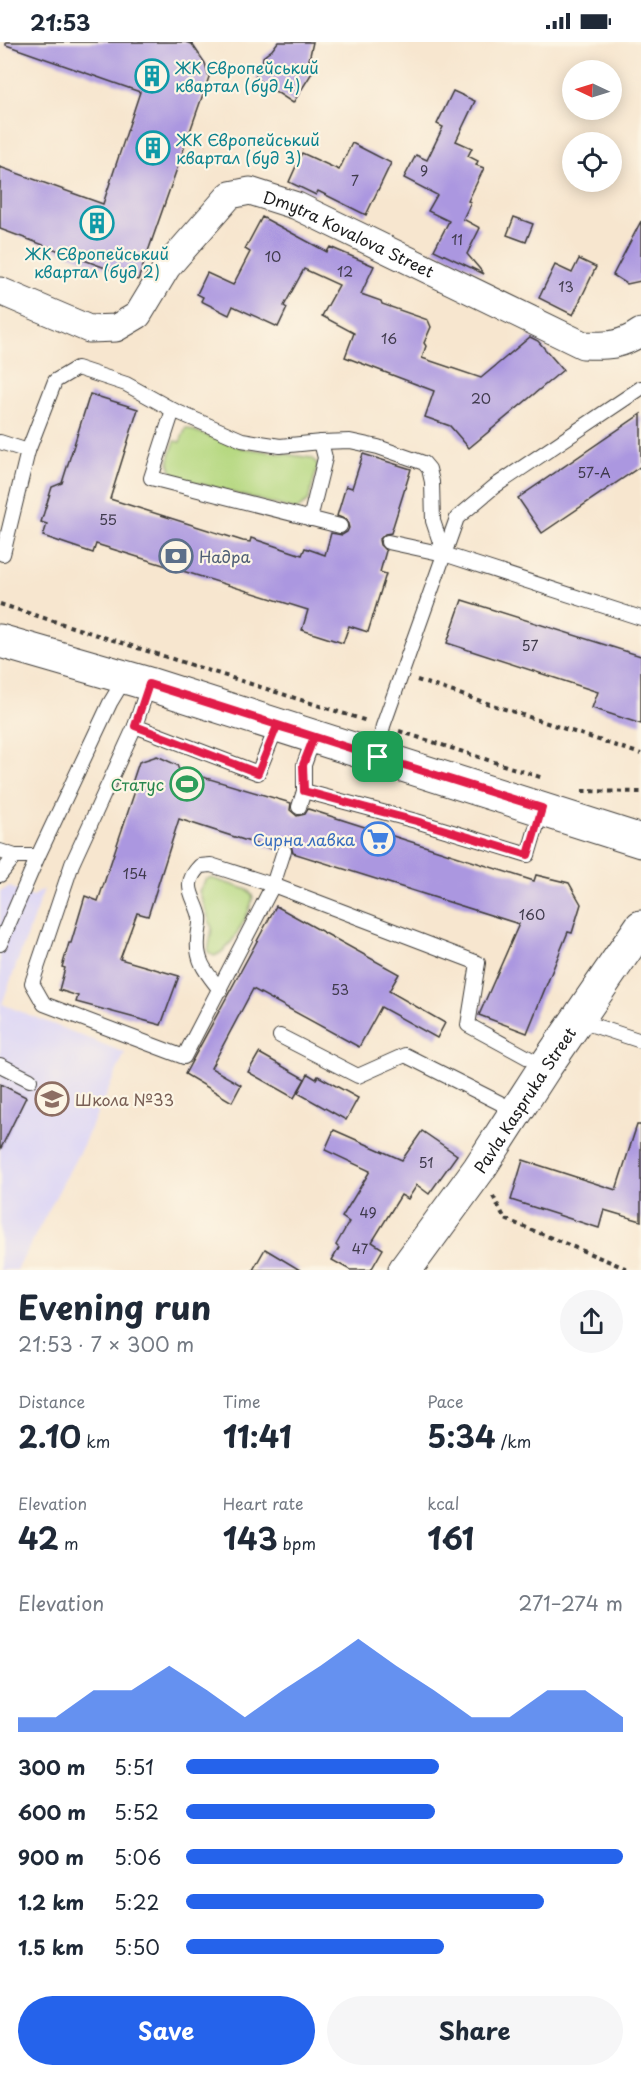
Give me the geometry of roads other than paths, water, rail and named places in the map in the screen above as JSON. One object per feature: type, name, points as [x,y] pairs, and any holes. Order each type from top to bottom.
[{"type":"main road","points":[[0,641],[137,681],[314,737],[380,741],[547,794],[641,841]]},
{"type":"main road","name":"Pavla Kaspruka Street","points":[[405,1270],[478,1169],[641,927]]},
{"type":"street","name":"Dmytra Kovalova Street","points":[[0,291],[89,330],[116,328],[138,315],[167,267],[230,195],[250,190],[297,206],[584,345],[609,346],[632,339],[641,332]]},
{"type":"lane","points":[[3,554],[28,451],[55,381],[77,368],[126,384],[173,410],[242,440],[280,446],[350,441],[378,447],[424,463],[429,469],[432,482],[433,521],[444,554]]},
{"type":"lane","points":[[380,741],[400,674],[457,518],[495,486],[641,388]]},
{"type":"lane","points":[[173,410],[151,478],[340,526]]},
{"type":"lane","points":[[0,442],[28,451]]},
{"type":"lane","points":[[310,519],[325,458],[321,442]]},
{"type":"lane","points":[[388,542],[444,554],[641,618]]},
{"type":"lane","points":[[137,681],[135,726],[72,864],[32,982],[44,1004],[184,1056],[273,885],[284,851]]},
{"type":"lane","points":[[0,944],[38,856],[110,703],[137,681]]},
{"type":"lane","points":[[135,726],[258,773],[277,726]]},
{"type":"lane","points":[[299,807],[304,791],[303,765],[314,737]]},
{"type":"lane","points":[[304,791],[416,821],[528,855],[547,794]]},
{"type":"lane","points":[[0,851],[15,855],[38,856]]},
{"type":"lane","points":[[0,875],[15,855]]},
{"type":"lane","points":[[220,990],[203,967],[197,953],[200,918],[190,892],[190,884],[194,872],[200,866],[211,866],[273,885],[478,963],[468,1025],[545,1067]]},
{"type":"lane","points":[[577,1020],[641,1041]]},
{"type":"lane","points":[[280,1036],[358,1076],[405,1055],[516,1111]]},
{"type":"lane","points":[[0,1065],[30,1080]]},
{"type":"place","name":"ЖК Європейський квартал (буд 4)","points":[[152,76]]},
{"type":"place","name":"ЖК Європейський квартал (буд 3)","points":[[153,148]]},
{"type":"place","name":"ЖК Європейський квартал (буд 2)","points":[[97,223]]},
{"type":"place","name":"Надра","points":[[176,556]]},
{"type":"place","name":"Статус","points":[[187,784]]},
{"type":"place","name":"Сирна лавка","points":[[378,839]]},
{"type":"place","name":"Школа №33","points":[[52,1099]]}]
